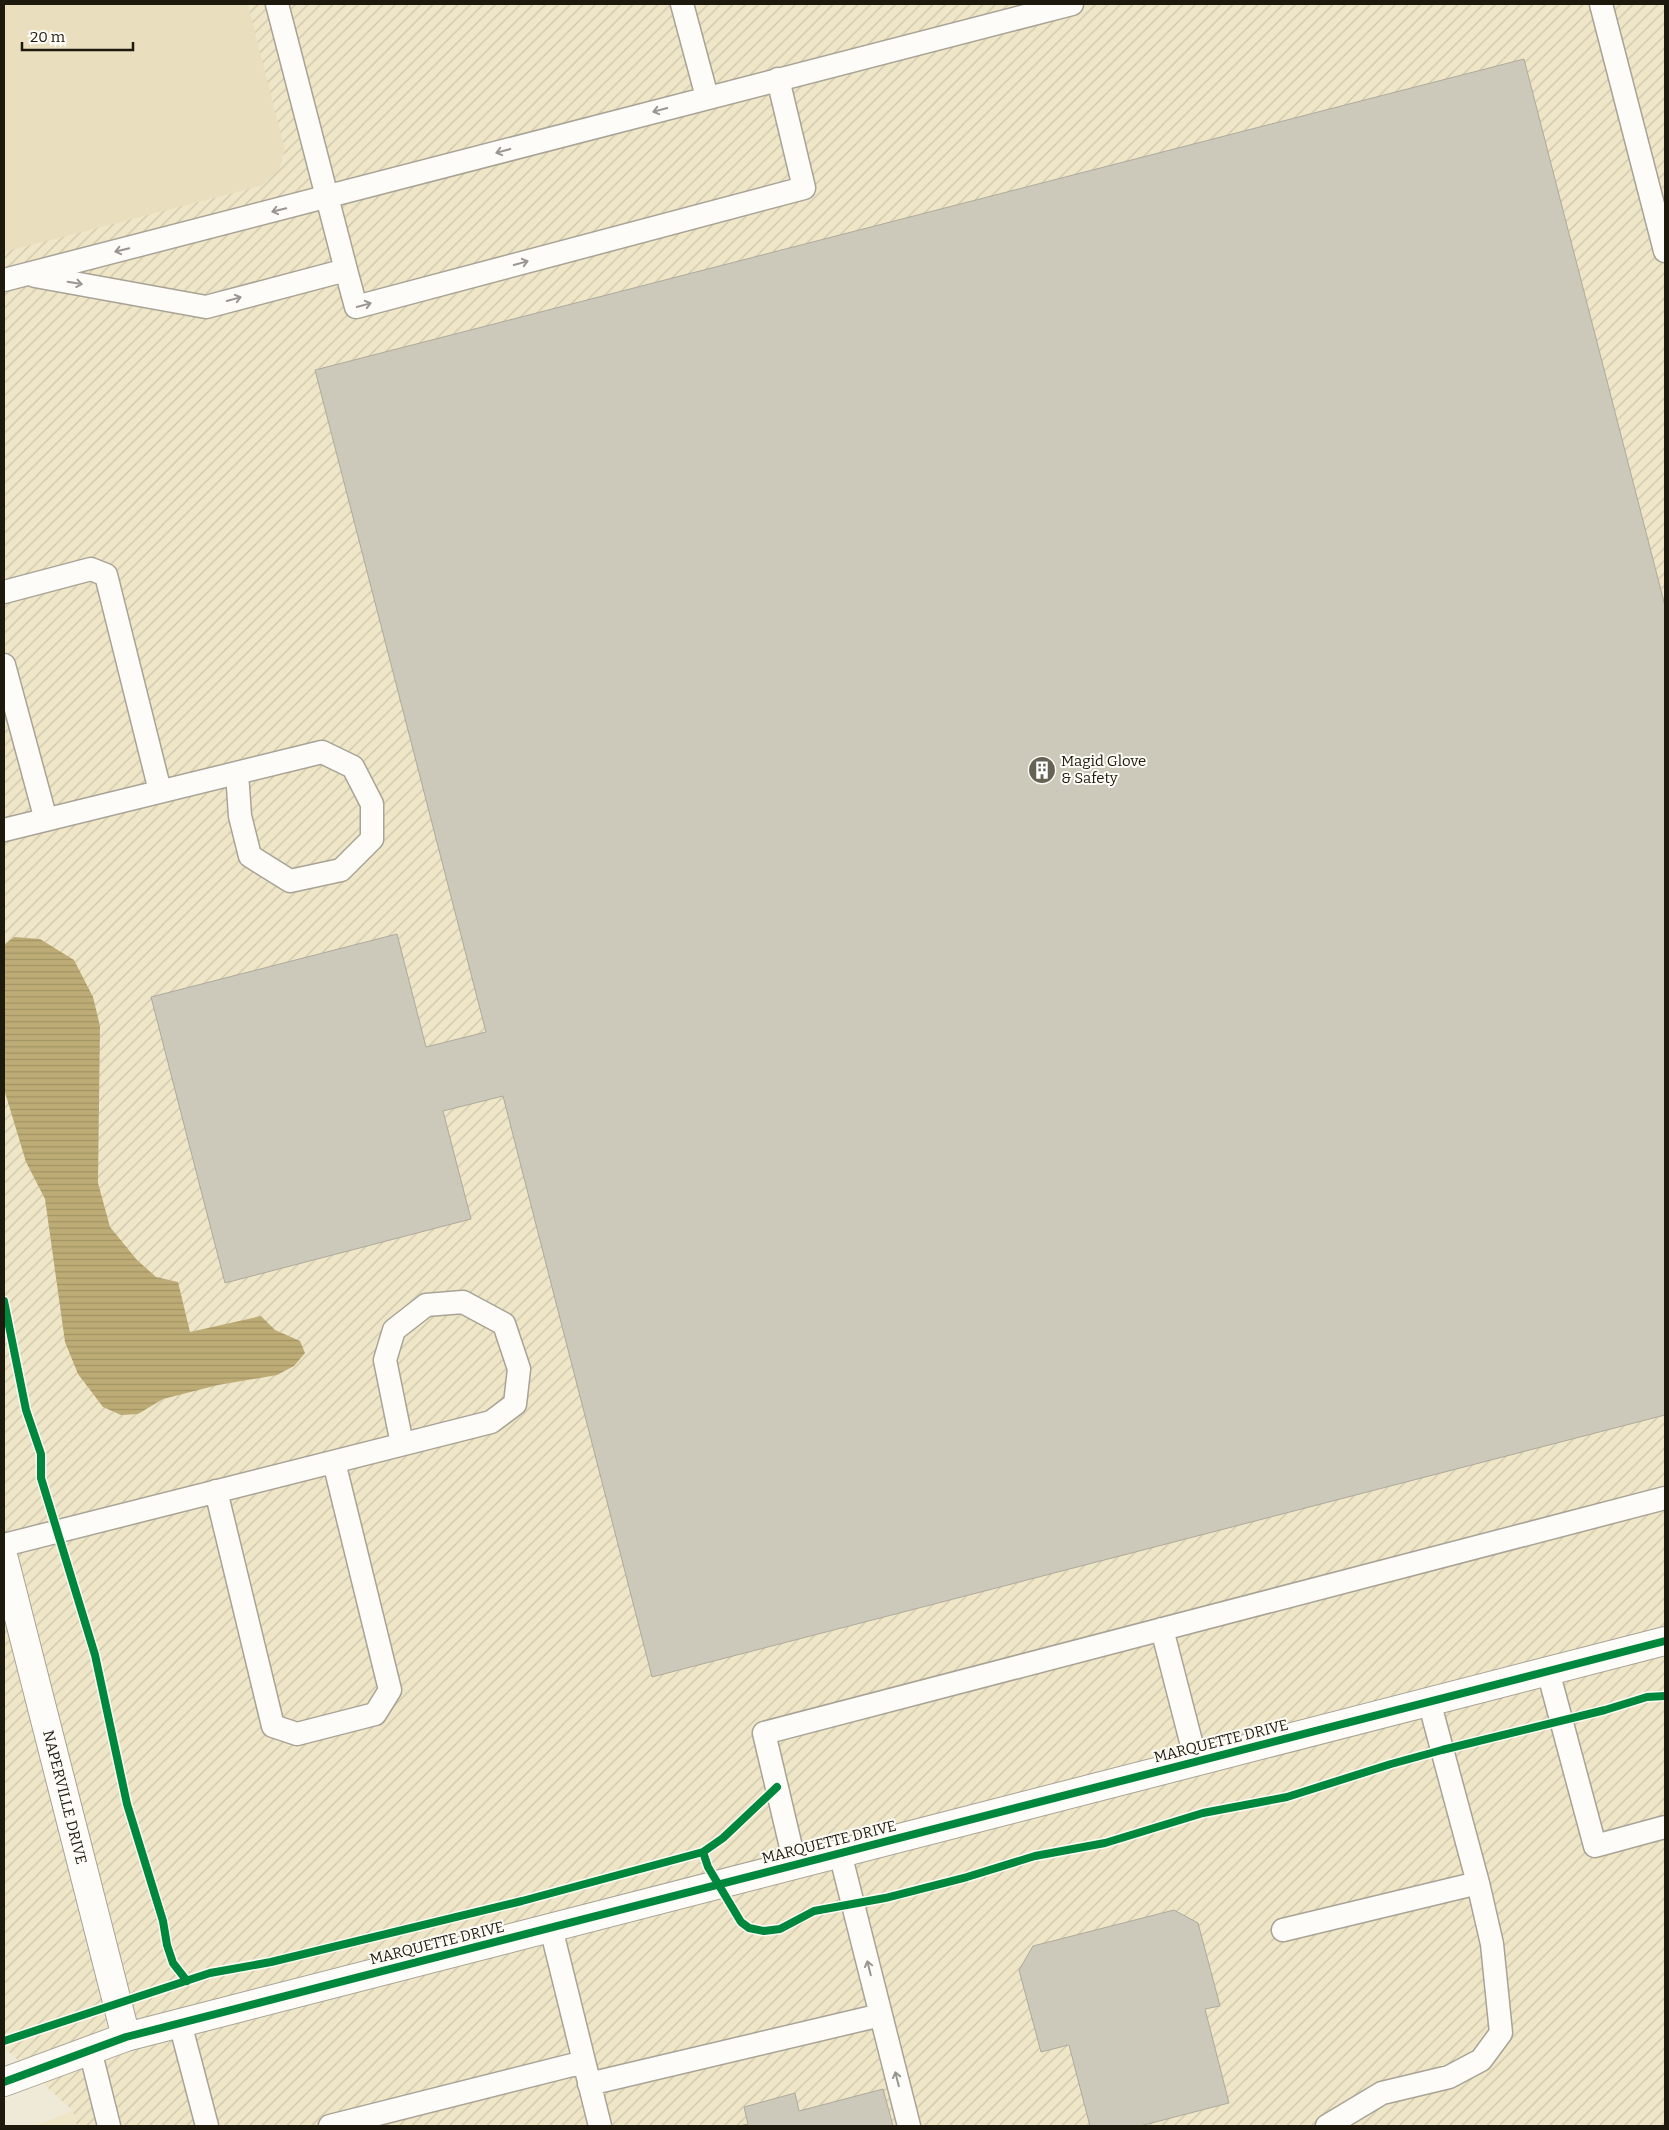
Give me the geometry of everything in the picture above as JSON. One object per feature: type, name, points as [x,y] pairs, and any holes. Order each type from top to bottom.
[{"type":"street","name":"NAPERVILLE DRIVE","points":[[4,1560],[126,2037]]},
{"type":"street","name":"MARQUETTE DRIVE","points":[[4,2082],[126,2037],[1665,1641]]},
{"type":"lane","points":[[277,4],[326,198],[356,307],[804,188],[778,79]]},
{"type":"lane","points":[[682,4],[707,98]]},
{"type":"lane","points":[[4,280],[1072,4]]},
{"type":"lane","points":[[1600,4],[1665,252]]},
{"type":"lane","points":[[27,274],[206,307],[346,270]]},
{"type":"lane","points":[[4,592],[91,569],[106,575],[160,791]]},
{"type":"lane","points":[[4,665],[46,820]]},
{"type":"lane","points":[[4,830],[237,772],[322,752],[353,767],[372,804],[372,839],[341,870],[290,881],[250,856],[240,816],[237,772]]},
{"type":"lane","points":[[4,1560],[216,1491],[491,1422],[514,1404],[519,1369],[504,1324],[463,1302],[426,1305],[394,1330],[385,1360],[402,1444]]},
{"type":"lane","points":[[216,1491],[273,1726],[297,1734],[375,1714],[390,1690],[334,1462]]},
{"type":"lane","points":[[795,1864],[764,1733],[1665,1498]]},
{"type":"lane","points":[[1162,1629],[1196,1761]]},
{"type":"lane","points":[[1548,1671],[1595,1846],[1665,1827]]},
{"type":"lane","points":[[1327,2126],[1382,2093],[1449,2077],[1481,2060],[1502,2033],[1492,1944],[1478,1883],[1429,1701]]},
{"type":"lane","points":[[840,1853],[909,2126]]},
{"type":"lane","points":[[1283,1930],[1478,1883]]},
{"type":"lane","points":[[550,1928],[600,2126]]},
{"type":"lane","points":[[589,2084],[881,2015]]},
{"type":"lane","points":[[180,2023],[207,2126]]},
{"type":"lane","points":[[90,2050],[109,2126]]},
{"type":"lane","points":[[330,2126],[584,2062]]},
{"type":"shaded area","points":[[4,4],[1665,4],[1665,2126],[77,2126],[73,2111],[8,2051],[4,2053]]},
{"type":"shaded area","points":[[4,4],[248,4],[285,150],[279,170],[261,186],[4,252]]},
{"type":"shaded area","points":[[14,937],[40,939],[74,960],[93,997],[100,1026],[98,1183],[110,1227],[137,1260],[156,1277],[178,1282],[190,1332],[261,1316],[275,1330],[300,1341],[305,1353],[294,1366],[277,1375],[218,1385],[163,1399],[138,1414],[121,1415],[103,1407],[78,1374],[65,1342],[45,1199],[26,1162],[4,1089],[4,945]]},
{"type":"shaded area","points":[[73,2111],[77,2126],[34,2126]]},
{"type":"building","name":"Magid Glove & Safety","points":[[1524,59],[1665,606],[1665,1415],[652,1677],[503,1096],[443,1111],[471,1219],[225,1283],[151,997],[397,934],[426,1047],[486,1032],[315,370]]},
{"type":"building","points":[[1174,1910],[1198,1923],[1220,2006],[1205,2009],[1229,2103],[1140,2126],[1090,2126],[1069,2045],[1041,2052],[1019,1970],[1033,1946]]},
{"type":"building","points":[[883,2089],[893,2126],[739,2126],[748,2124],[744,2107],[795,2093],[799,2111]]},
{"type":"cycle path","points":[[4,1301],[26,1410],[41,1454],[41,1478],[95,1655],[127,1804],[163,1921],[167,1945],[173,1963],[187,1981]]},
{"type":"cycle path","points":[[4,2082],[126,2037],[1665,1641]]},
{"type":"cycle path","points":[[703,1852],[708,1867],[741,1922],[749,1928],[764,1931],[780,1929],[814,1911],[885,1898],[967,1877],[1035,1856],[1105,1843],[1203,1813],[1287,1797],[1442,1750],[1605,1710],[1647,1697],[1665,1696]]},
{"type":"cycle path","points":[[4,2041],[210,1973],[271,1962],[522,1901],[703,1852],[723,1838],[777,1787]]},
{"type":"place","name":"Magid Glove & Safety","points":[[1042,770]]}]
